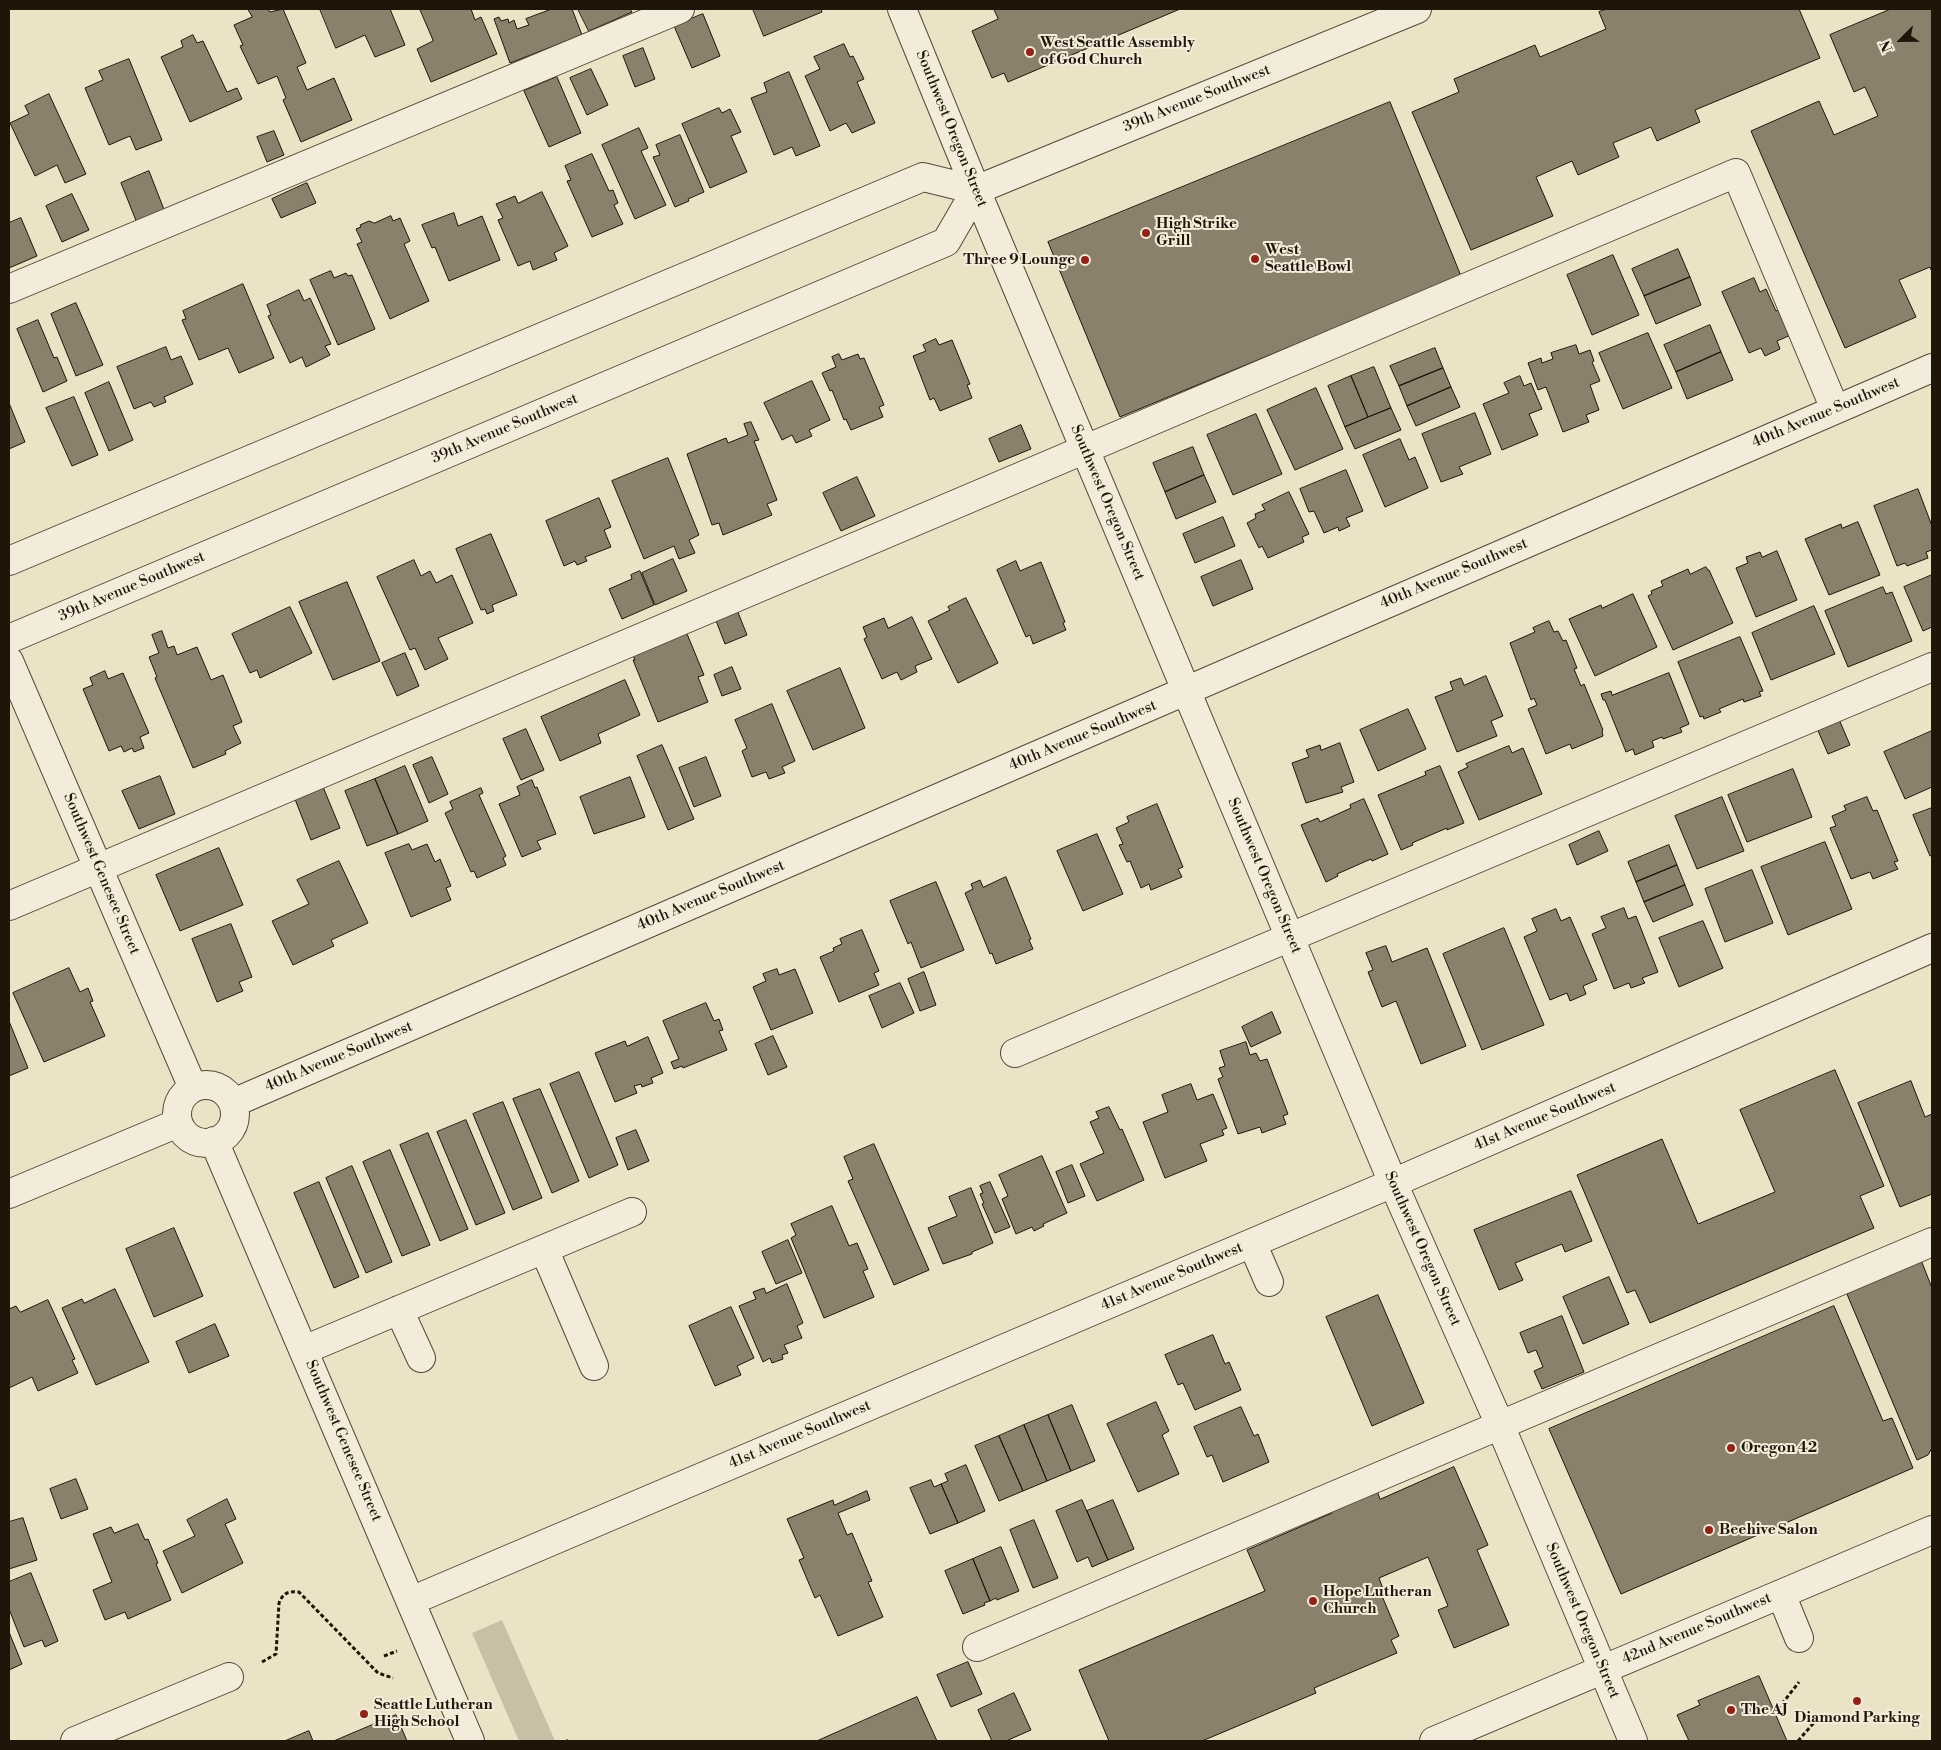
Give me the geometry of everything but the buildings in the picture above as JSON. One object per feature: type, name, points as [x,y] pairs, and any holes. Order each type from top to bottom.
[{"type":"street","points":[[9,290],[680,9]]},
{"type":"street","name":"Southwest Oregon Street","points":[[902,9],[976,190],[1393,1183],[1500,1425],[1633,1741]]},
{"type":"street","name":"39th Avenue Southwest","points":[[9,639],[946,242],[976,190],[1417,9]]},
{"type":"street","points":[[9,906],[1736,173],[1836,409]]},
{"type":"street","points":[[9,561],[923,177],[976,190]]},
{"type":"street","name":"40th Avenue Southwest","points":[[233,1103],[1932,368]]},
{"type":"street","name":"Southwest Genesee Street","points":[[9,661],[193,1088]]},
{"type":"street","points":[[1015,1053],[1932,667]]},
{"type":"street","name":"41st Avenue Southwest","points":[[411,1601],[1393,1183],[1932,948]]},
{"type":"street","points":[[207,1084],[217,1086],[225,1091],[233,1103],[235,1118],[232,1127],[226,1135],[214,1141],[199,1142],[191,1139],[184,1134],[178,1123],[177,1110],[179,1102],[183,1095],[193,1088],[207,1084]]},
{"type":"street","points":[[9,1194],[178,1123]]},
{"type":"street","name":"Southwest Genesee Street","points":[[214,1141],[470,1741]]},
{"type":"street","points":[[304,1350],[632,1212]]},
{"type":"street","points":[[976,1647],[1932,1242]]},
{"type":"street","points":[[1252,1243],[1269,1282]]},
{"type":"street","points":[[544,1249],[594,1366]]},
{"type":"street","points":[[399,1310],[421,1358]]},
{"type":"street","name":"42nd Avenue Southwest","points":[[1434,1741],[1932,1530]]},
{"type":"street","points":[[1781,1594],[1799,1638]]},
{"type":"street","points":[[75,1741],[229,1676]]},
{"type":"path","points":[[262,1662],[272,1658],[278,1648],[279,1603],[281,1596],[286,1592],[299,1592],[378,1673],[393,1678]]},
{"type":"path","points":[[384,1656],[401,1650]]},
{"type":"path","points":[[1778,1709],[1799,1682]]},
{"type":"path","points":[[1798,1741],[1817,1720]]},
{"type":"shaded area","points":[[502,1620],[555,1741],[519,1741],[472,1633]]},
{"type":"place","name":"West Seattle Assembly of God Church","points":[[1030,52]]},
{"type":"place","name":"High Strike Grill","points":[[1146,233]]},
{"type":"place","name":"West Seattle Bowl","points":[[1255,259]]},
{"type":"place","name":"Three 9 Lounge","points":[[1085,260]]},
{"type":"place","name":"Oregon 42","points":[[1731,1448]]},
{"type":"place","name":"Beehive Salon","points":[[1709,1530]]},
{"type":"place","name":"Hope Lutheran Church","points":[[1313,1601]]},
{"type":"place","name":"Diamond Parking","points":[[1857,1701]]},
{"type":"place","name":"The AJ","points":[[1731,1710]]},
{"type":"place","name":"Seattle Lutheran High School","points":[[364,1714]]}]
